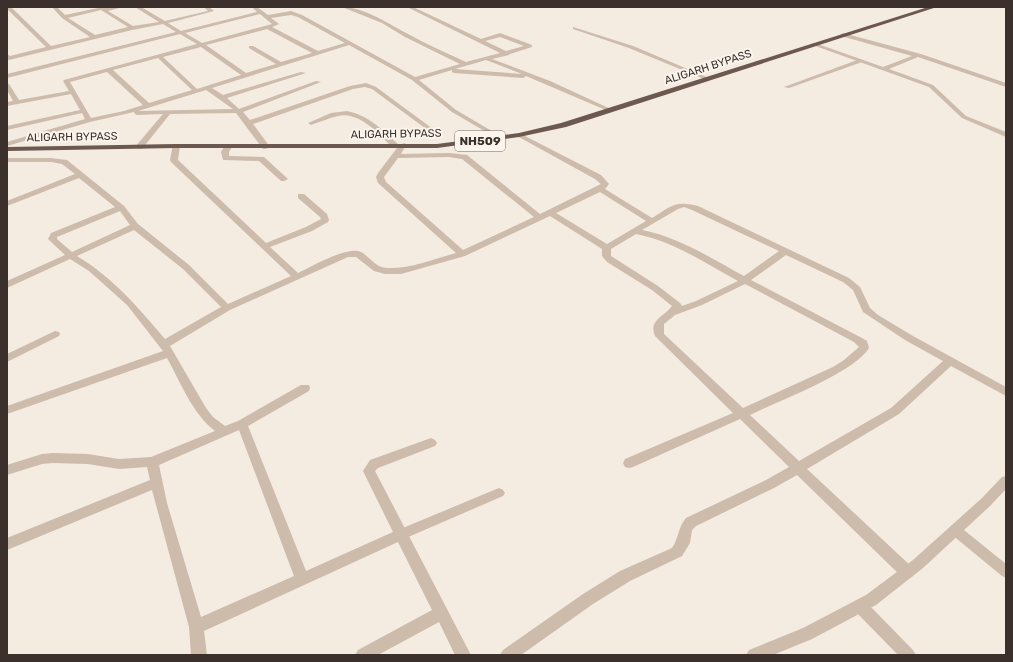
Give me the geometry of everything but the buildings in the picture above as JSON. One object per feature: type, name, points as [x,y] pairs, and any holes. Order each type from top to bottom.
[{"type":"highway","name":"ALIGARH BYPASS","points":[[7,149],[176,146],[226,152],[266,147],[399,150],[500,138],[563,125],[706,78],[819,46],[843,35],[934,7]]},
{"type":"street","points":[[8,7],[49,47]]},
{"type":"street","points":[[54,7],[64,17],[94,37]]},
{"type":"street","points":[[64,17],[101,9],[121,7]]},
{"type":"street","points":[[137,7],[202,45],[245,75]]},
{"type":"street","points":[[206,7],[219,19]]},
{"type":"street","points":[[88,120],[84,110],[66,81],[202,45],[235,33],[268,27],[276,24],[254,7]]},
{"type":"street","points":[[344,7],[384,22],[407,36],[467,65]]},
{"type":"street","points":[[409,7],[507,54]]},
{"type":"street","points":[[101,9],[132,28]]},
{"type":"street","points":[[7,76],[13,62],[49,47],[132,28],[163,23],[219,19],[262,12]]},
{"type":"street","points":[[268,17],[296,14],[414,79],[454,111],[500,138]]},
{"type":"street","points":[[13,62],[182,33],[219,19]]},
{"type":"street","points":[[268,27],[317,53]]},
{"type":"street","points":[[575,28],[631,47],[706,78]]},
{"type":"street","points":[[414,79],[507,54],[530,46],[500,35],[481,41]]},
{"type":"street","points":[[843,35],[919,55],[1006,85]]},
{"type":"street","points":[[7,144],[88,120],[125,113],[350,43]]},
{"type":"street","points":[[252,46],[280,64]]},
{"type":"street","points":[[819,46],[931,86],[964,117],[1006,135]]},
{"type":"street","points":[[883,69],[919,55]]},
{"type":"street","points":[[159,56],[196,91]]},
{"type":"street","points":[[488,59],[610,110]]},
{"type":"street","points":[[109,70],[148,106]]},
{"type":"street","points":[[448,70],[493,75],[531,76]]},
{"type":"street","points":[[224,97],[303,73]]},
{"type":"street","points":[[125,113],[239,111],[318,82]]},
{"type":"street","points":[[7,85],[17,102]]},
{"type":"street","points":[[248,123],[352,87],[366,85],[374,88],[432,130]]},
{"type":"street","points":[[208,88],[224,97],[239,111],[266,147]]},
{"type":"street","points":[[7,104],[73,92]]},
{"type":"street","points":[[7,128],[84,110]]},
{"type":"street","points":[[139,147],[168,113]]},
{"type":"street","points":[[311,123],[342,113],[352,113],[376,129],[399,150],[464,156],[539,217]]},
{"type":"street","points":[[168,349],[170,340],[227,308],[347,254],[358,254],[377,269],[394,272],[462,254],[600,189],[605,184],[598,177],[519,135]]},
{"type":"street","points":[[176,146],[174,160],[296,276]]},
{"type":"street","points":[[399,150],[383,171],[380,177],[382,183],[462,254]]},
{"type":"street","points":[[226,152],[228,159],[261,159],[284,179]]},
{"type":"street","points":[[9,161],[64,162],[70,166],[121,208],[135,226],[186,267],[227,308]]},
{"type":"street","points":[[7,204],[80,175]]},
{"type":"street","points":[[600,189],[650,220]]},
{"type":"street","points":[[265,246],[309,229],[325,220],[324,216],[301,196]]},
{"type":"street","points":[[907,572],[660,336],[657,327],[658,323],[678,307],[675,302],[610,260],[606,256],[605,252],[608,248],[650,220],[675,207],[684,205],[695,208],[852,284],[857,289],[866,310],[875,317],[909,338],[1006,392]]},
{"type":"street","points":[[121,208],[54,235],[52,239],[71,256],[92,269],[130,303],[168,349],[209,420],[225,432]]},
{"type":"street","points":[[549,212],[608,248]]},
{"type":"street","points":[[7,285],[135,226]]},
{"type":"street","points":[[629,463],[835,370],[855,358],[864,348],[863,344],[858,340],[670,241],[654,235],[633,231]]},
{"type":"street","points":[[673,312],[700,302],[746,280],[784,251]]},
{"type":"street","points":[[7,358],[55,334]]},
{"type":"street","points":[[7,410],[168,349]]},
{"type":"street","points":[[508,655],[588,599],[625,576],[677,552],[683,543],[686,527],[691,522],[770,484],[883,419],[950,361]]},
{"type":"street","points":[[7,470],[42,459],[53,458],[88,459],[119,464],[152,462],[242,424],[305,388]]},
{"type":"street","points":[[242,424],[302,578]]},
{"type":"street","points":[[431,443],[374,464],[370,467],[369,471],[463,655]]},
{"type":"street","points":[[152,462],[156,483],[196,627],[199,655]]},
{"type":"street","points":[[754,655],[808,634],[871,600],[907,572],[955,530],[986,502],[1006,481]]},
{"type":"street","points":[[7,544],[156,483]]},
{"type":"street","points":[[196,627],[402,534]]},
{"type":"street","points":[[860,606],[908,655]]},
{"type":"street","points":[[363,655],[441,613]]},
{"type":"lane","points":[[787,87],[860,61]]},
{"type":"lane","points":[[402,534],[499,493]]},
{"type":"lane","points":[[955,530],[1006,572]]}]
